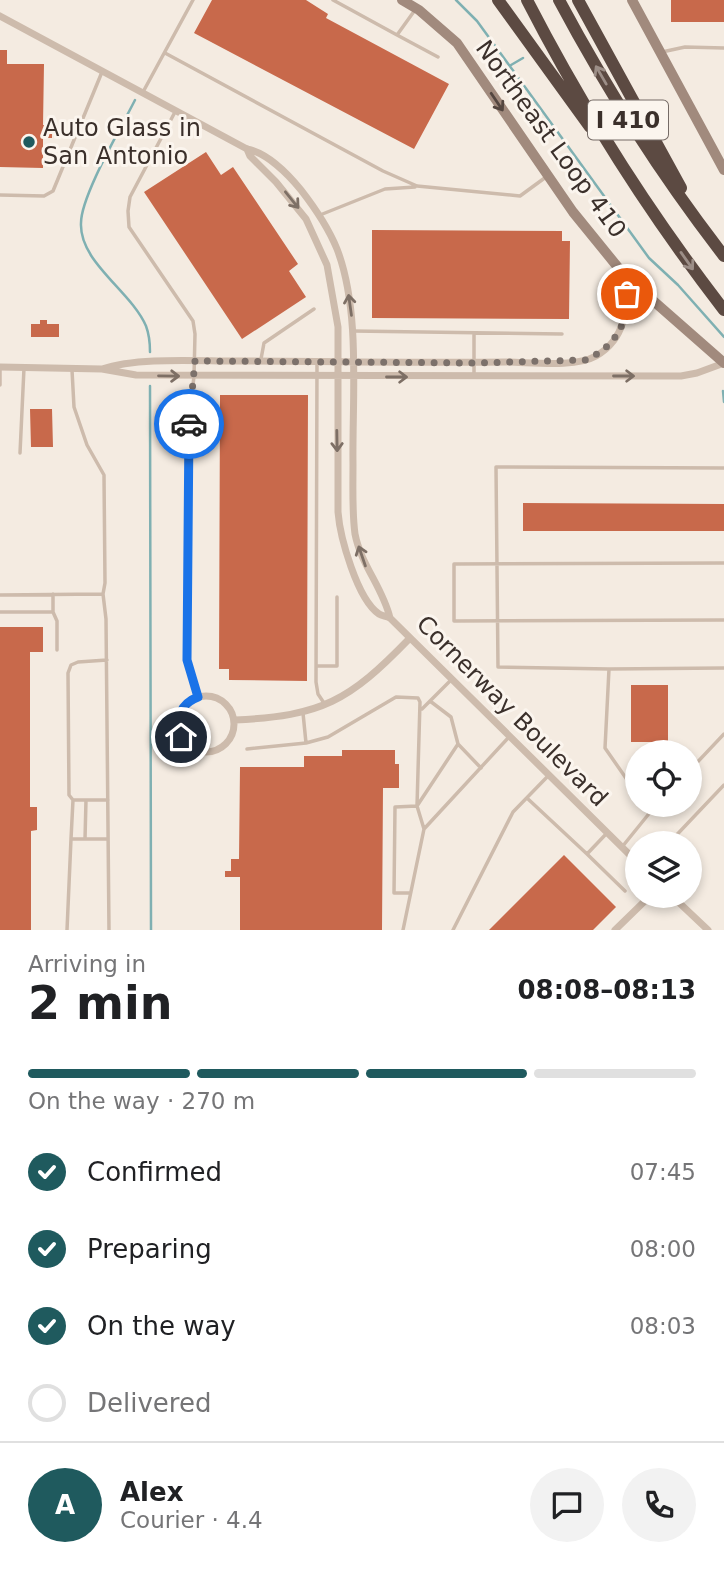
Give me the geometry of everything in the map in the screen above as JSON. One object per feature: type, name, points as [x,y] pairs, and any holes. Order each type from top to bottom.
[{"type":"highway","points":[[498,0],[650,210]]},
{"type":"highway","points":[[508,0],[538,54]]},
{"type":"highway","name":"I 410","points":[[527,0],[563,69],[650,210],[724,310]]},
{"type":"highway","name":"I 410","points":[[559,0],[624,114],[662,172],[724,256]]},
{"type":"highway","points":[[578,0],[707,234]]},
{"type":"main road","name":"Northeast Loop 410","points":[[402,0],[416,8],[457,43],[573,212],[626,277],[724,363]]},
{"type":"main road","points":[[632,0],[724,170]]},
{"type":"street","name":"Cornerway Boulevard","points":[[0,16],[247,149],[257,151],[297,185],[320,215],[337,249],[345,276],[353,331],[353,494],[356,536],[365,565],[387,606],[390,618]]},
{"type":"street","name":"Cornerway Boulevard","points":[[247,149],[250,156],[293,201],[316,238],[327,265],[338,327],[336,377],[340,533],[346,556],[362,590],[379,614],[390,618],[625,850]]},
{"type":"street","points":[[102,369],[117,364],[195,361],[474,363],[586,360],[597,355],[618,334],[627,312],[626,277]]},
{"type":"street","points":[[586,360],[587,376]]},
{"type":"street","points":[[0,367],[102,369],[116,374],[194,376],[681,376],[724,363]]},
{"type":"street","points":[[235,720],[273,718],[303,713],[325,705],[362,684],[409,639]]},
{"type":"street","points":[[211,695],[227,704],[235,720],[230,739],[224,746],[205,752],[187,745],[181,737],[178,719],[186,703],[198,697],[211,695]]},
{"type":"street","points":[[615,930],[638,908]]},
{"type":"street","points":[[685,908],[708,930]]},
{"type":"lane","points":[[143,92],[192,0]]},
{"type":"lane","points":[[333,0],[438,57]]},
{"type":"lane","points":[[397,35],[416,8]]},
{"type":"lane","points":[[660,52],[685,47],[724,48]]},
{"type":"lane","points":[[165,53],[383,171],[417,186]]},
{"type":"lane","points":[[0,195],[44,196],[53,191],[102,71]]},
{"type":"lane","points":[[176,110],[130,197],[128,220],[129,227],[193,321],[195,361],[189,420],[187,660],[198,697]]},
{"type":"lane","points":[[320,215],[385,189],[417,186],[520,196],[548,176]]},
{"type":"lane","points":[[261,361],[261,348],[264,344],[314,309]]},
{"type":"lane","points":[[353,331],[562,334]]},
{"type":"lane","points":[[474,334],[474,377]]},
{"type":"lane","points":[[317,361],[316,666],[318,694],[325,705]]},
{"type":"lane","points":[[0,367],[0,385]]},
{"type":"lane","points":[[20,453],[24,367]]},
{"type":"lane","points":[[72,368],[74,407],[87,445],[104,475],[103,594],[107,660],[109,930]]},
{"type":"lane","points":[[724,468],[496,467],[498,667],[724,668]]},
{"type":"lane","points":[[724,563],[454,564],[454,621],[724,620]]},
{"type":"lane","points":[[53,594],[57,650]]},
{"type":"lane","points":[[0,595],[103,594]]},
{"type":"lane","points":[[316,666],[337,666],[337,597]]},
{"type":"lane","points":[[0,612],[53,612]]},
{"type":"lane","points":[[107,660],[78,662],[71,665],[68,673],[68,795],[73,800],[108,800]]},
{"type":"lane","points":[[609,669],[605,747],[625,776]]},
{"type":"lane","points":[[420,711],[451,680]]},
{"type":"lane","points":[[247,749],[306,743],[328,737],[396,697],[418,698],[420,711],[417,806],[424,829],[403,930]]},
{"type":"lane","points":[[430,701],[451,717],[458,744],[481,768]]},
{"type":"lane","points":[[303,713],[306,743]]},
{"type":"lane","points":[[702,757],[724,734]]},
{"type":"lane","points":[[424,829],[509,737]]},
{"type":"lane","points":[[417,806],[458,744]]},
{"type":"lane","points":[[453,930],[513,812],[548,775]]},
{"type":"lane","points":[[680,831],[724,785]]},
{"type":"lane","points":[[528,799],[625,891]]},
{"type":"lane","points":[[67,930],[73,800]]},
{"type":"lane","points":[[85,839],[86,800]]},
{"type":"lane","points":[[411,894],[394,893],[395,807],[417,806]]},
{"type":"lane","points":[[622,847],[646,817]]},
{"type":"lane","points":[[587,854],[608,833]]},
{"type":"lane","points":[[71,839],[108,839]]},
{"type":"building","points":[[212,0],[306,0],[328,14],[326,18],[449,84],[414,149],[194,33]]},
{"type":"building","points":[[671,0],[724,0],[724,22],[671,22]]},
{"type":"building","points":[[0,50],[7,50],[7,64],[44,64],[43,125],[52,125],[52,138],[43,138],[43,168],[0,167]]},
{"type":"building","points":[[206,152],[221,175],[233,167],[298,264],[289,271],[306,297],[242,339],[144,192]]},
{"type":"building","points":[[372,230],[562,231],[562,241],[570,241],[569,319],[372,318]]},
{"type":"building","points":[[40,320],[47,320],[47,324],[59,324],[59,337],[31,337],[31,324],[40,324]]},
{"type":"building","points":[[220,395],[308,395],[307,681],[229,680],[229,669],[219,669]]},
{"type":"building","points":[[30,409],[52,409],[53,447],[31,447]]},
{"type":"building","points":[[523,503],[724,504],[724,531],[523,531]]},
{"type":"building","points":[[0,627],[43,627],[43,652],[30,652],[30,807],[37,807],[37,830],[31,831],[31,930],[0,930]]},
{"type":"building","points":[[631,685],[668,685],[668,740],[631,740]]},
{"type":"building","points":[[342,750],[395,750],[395,764],[399,764],[399,788],[383,788],[382,930],[240,930],[240,877],[225,877],[225,871],[231,871],[231,859],[239,859],[240,767],[304,767],[304,756],[342,756]]},
{"type":"building","points":[[564,855],[616,907],[593,930],[489,930]]},
{"type":"waterway","points":[[456,0],[477,21],[649,258],[678,285],[724,337]]},
{"type":"waterway","points":[[511,65],[523,58]]},
{"type":"waterway","points":[[135,100],[94,180],[81,223],[88,251],[139,313],[146,326],[150,352]]},
{"type":"waterway","points":[[150,386],[151,930]]},
{"type":"waterway","points":[[723,391],[724,402]]},
{"type":"way so far","points":[[189,424],[195,361],[474,363],[586,360],[606,348],[618,334],[627,312],[627,294]]},
{"type":"place","name":"Auto Glass in San Antonio","points":[[29,142]]},
{"type":"route","points":[[181,737],[178,719],[181,710],[186,703],[198,697],[187,660],[189,424]]}]
